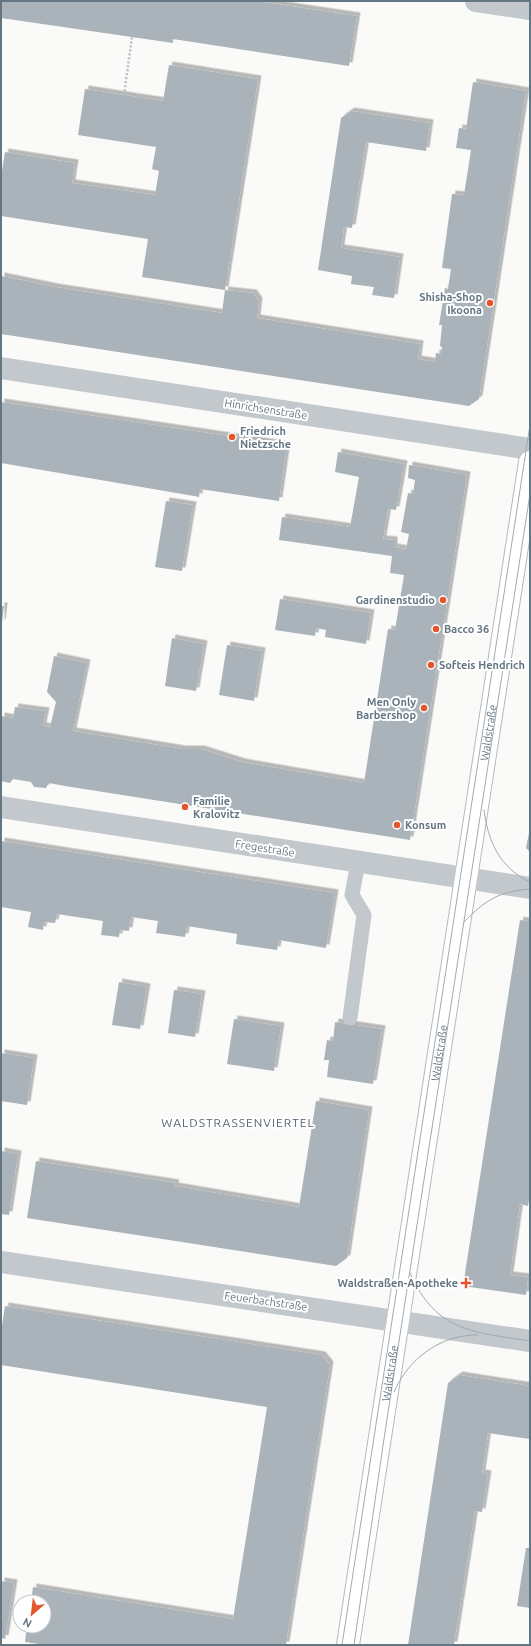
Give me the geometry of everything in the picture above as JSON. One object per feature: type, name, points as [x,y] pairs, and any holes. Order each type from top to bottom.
[{"type":"main road","name":"Waldstraße","points":[[348,1645],[530,462]]},
{"type":"street","points":[[476,1],[530,9]]},
{"type":"street","name":"Hinrichsenstraße","points":[[1,368],[530,449]]},
{"type":"street","name":"Fregestraße","points":[[1,807],[530,888]]},
{"type":"street","name":"Feuerbachstraße","points":[[1,1262],[398,1320],[530,1341]]},
{"type":"lane","points":[[350,1018],[364,915],[352,895],[358,862]]},
{"type":"path","points":[[124,95],[132,37]]},
{"type":"building","points":[[1,1],[256,1],[357,16],[349,66],[173,39],[173,43],[1,18]]},
{"type":"building","points":[[169,65],[258,79],[225,290],[142,277],[148,239],[1,216],[1,177],[5,152],[75,163],[72,183],[155,195],[159,171],[152,169],[156,147],[78,135],[85,89],[163,101]]},
{"type":"building","points":[[473,82],[526,91],[479,399],[469,406],[1,334],[1,276],[55,287],[222,313],[225,290],[253,293],[259,301],[257,318],[420,344],[418,359],[435,362],[436,353],[441,354],[442,347],[440,346],[442,325],[439,325],[445,288],[448,289],[451,269],[442,268],[452,194],[464,195],[471,150],[456,148],[459,128],[466,129]]},
{"type":"building","points":[[351,111],[430,123],[426,151],[366,142],[352,228],[344,227],[341,248],[400,257],[394,298],[372,295],[374,287],[351,284],[352,276],[318,270],[341,118]]},
{"type":"building","points":[[1,402],[287,445],[279,501],[200,489],[199,497],[1,463]]},
{"type":"building","points":[[338,452],[404,464],[396,510],[388,509],[383,539],[394,540],[394,547],[406,549],[409,534],[401,532],[408,493],[413,494],[415,480],[408,478],[409,465],[467,475],[410,840],[49,783],[46,788],[34,787],[31,782],[13,779],[10,783],[1,781],[1,716],[13,718],[15,707],[46,711],[43,726],[50,727],[56,702],[47,692],[54,656],[87,663],[73,731],[182,749],[201,749],[242,762],[364,783],[388,629],[395,630],[404,575],[390,573],[392,556],[279,540],[282,517],[350,527],[359,477],[335,472]]},
{"type":"building","points":[[166,501],[193,505],[182,571],[155,567]]},
{"type":"building","points":[[280,599],[371,613],[366,644],[325,637],[326,630],[316,628],[315,636],[275,630]]},
{"type":"building","points":[[1,606],[4,606],[2,623],[1,623]]},
{"type":"building","points":[[172,638],[204,644],[196,691],[165,686]]},
{"type":"building","points":[[227,645],[262,651],[254,701],[219,695]]},
{"type":"building","points":[[530,833],[530,852],[526,848]]},
{"type":"building","points":[[1,841],[335,893],[326,948],[279,940],[277,950],[236,944],[237,934],[187,926],[185,937],[156,933],[158,921],[131,917],[129,931],[120,930],[119,937],[101,935],[103,921],[57,914],[55,923],[44,922],[43,930],[28,927],[31,912],[1,907]]},
{"type":"building","points":[[520,920],[530,922],[530,1193],[528,1206],[520,1204],[510,1275],[528,1277],[526,1295],[463,1286]]},
{"type":"building","points":[[119,982],[147,987],[140,1029],[112,1025]]},
{"type":"building","points":[[174,990],[202,994],[195,1037],[168,1033]]},
{"type":"building","points":[[234,1019],[281,1026],[274,1071],[227,1064]]},
{"type":"building","points":[[335,1022],[382,1029],[373,1084],[327,1077],[329,1060],[324,1060],[327,1040],[333,1041]]},
{"type":"building","points":[[1,1053],[34,1058],[27,1105],[1,1101]]},
{"type":"building","points":[[316,1101],[369,1110],[347,1258],[336,1266],[27,1218],[36,1161],[176,1183],[175,1186],[299,1207]]},
{"type":"building","points":[[1,1151],[18,1154],[9,1215],[1,1214]]},
{"type":"building","points":[[5,1306],[322,1355],[330,1365],[286,1645],[46,1645],[25,1642],[26,1634],[52,1634],[52,1594],[32,1594],[33,1587],[233,1619],[267,1407],[1,1365],[1,1333]]},
{"type":"building","points":[[459,1375],[530,1386],[530,1439],[488,1433],[482,1473],[488,1474],[482,1512],[475,1511],[454,1645],[408,1645],[448,1383]]},
{"type":"building","points":[[526,1548],[530,1548],[530,1608],[517,1606]]},
{"type":"building","points":[[1,1581],[14,1583],[5,1639],[1,1638]]},
{"type":"tram line","points":[[342,1645],[530,425]]},
{"type":"tram line","points":[[354,1645],[385,1432],[530,494]]},
{"type":"tram line","points":[[484,810],[492,843],[497,853],[503,862],[530,882]]},
{"type":"tram line","points":[[464,922],[486,902],[510,892],[530,889]]},
{"type":"tram line","points":[[410,1273],[420,1292],[432,1307],[444,1318],[458,1326],[491,1335],[530,1341]]},
{"type":"tram line","points":[[394,1392],[408,1369],[427,1351],[451,1339],[478,1335]]},
{"type":"place","name":"Shisha-Shop Ikoona","points":[[490,303]]},
{"type":"place","name":"Friedrich Nietzsche","points":[[232,437]]},
{"type":"place","name":"Gardinenstudio","points":[[443,600]]},
{"type":"place","name":"Bacco 36","points":[[436,629]]},
{"type":"place","name":"Softeis Hendrich","points":[[431,665]]},
{"type":"place","name":"Men Only Barbershop","points":[[424,708]]},
{"type":"place","name":"Familie Kralovitz","points":[[185,807]]},
{"type":"place","name":"Konsum","points":[[397,825]]},
{"type":"place","name":"Waldstraßen-Apotheke","points":[[466,1283]]},
{"type":"district","name":"WALDSTRASSENVIERTEL","points":[[238,1122]]}]
